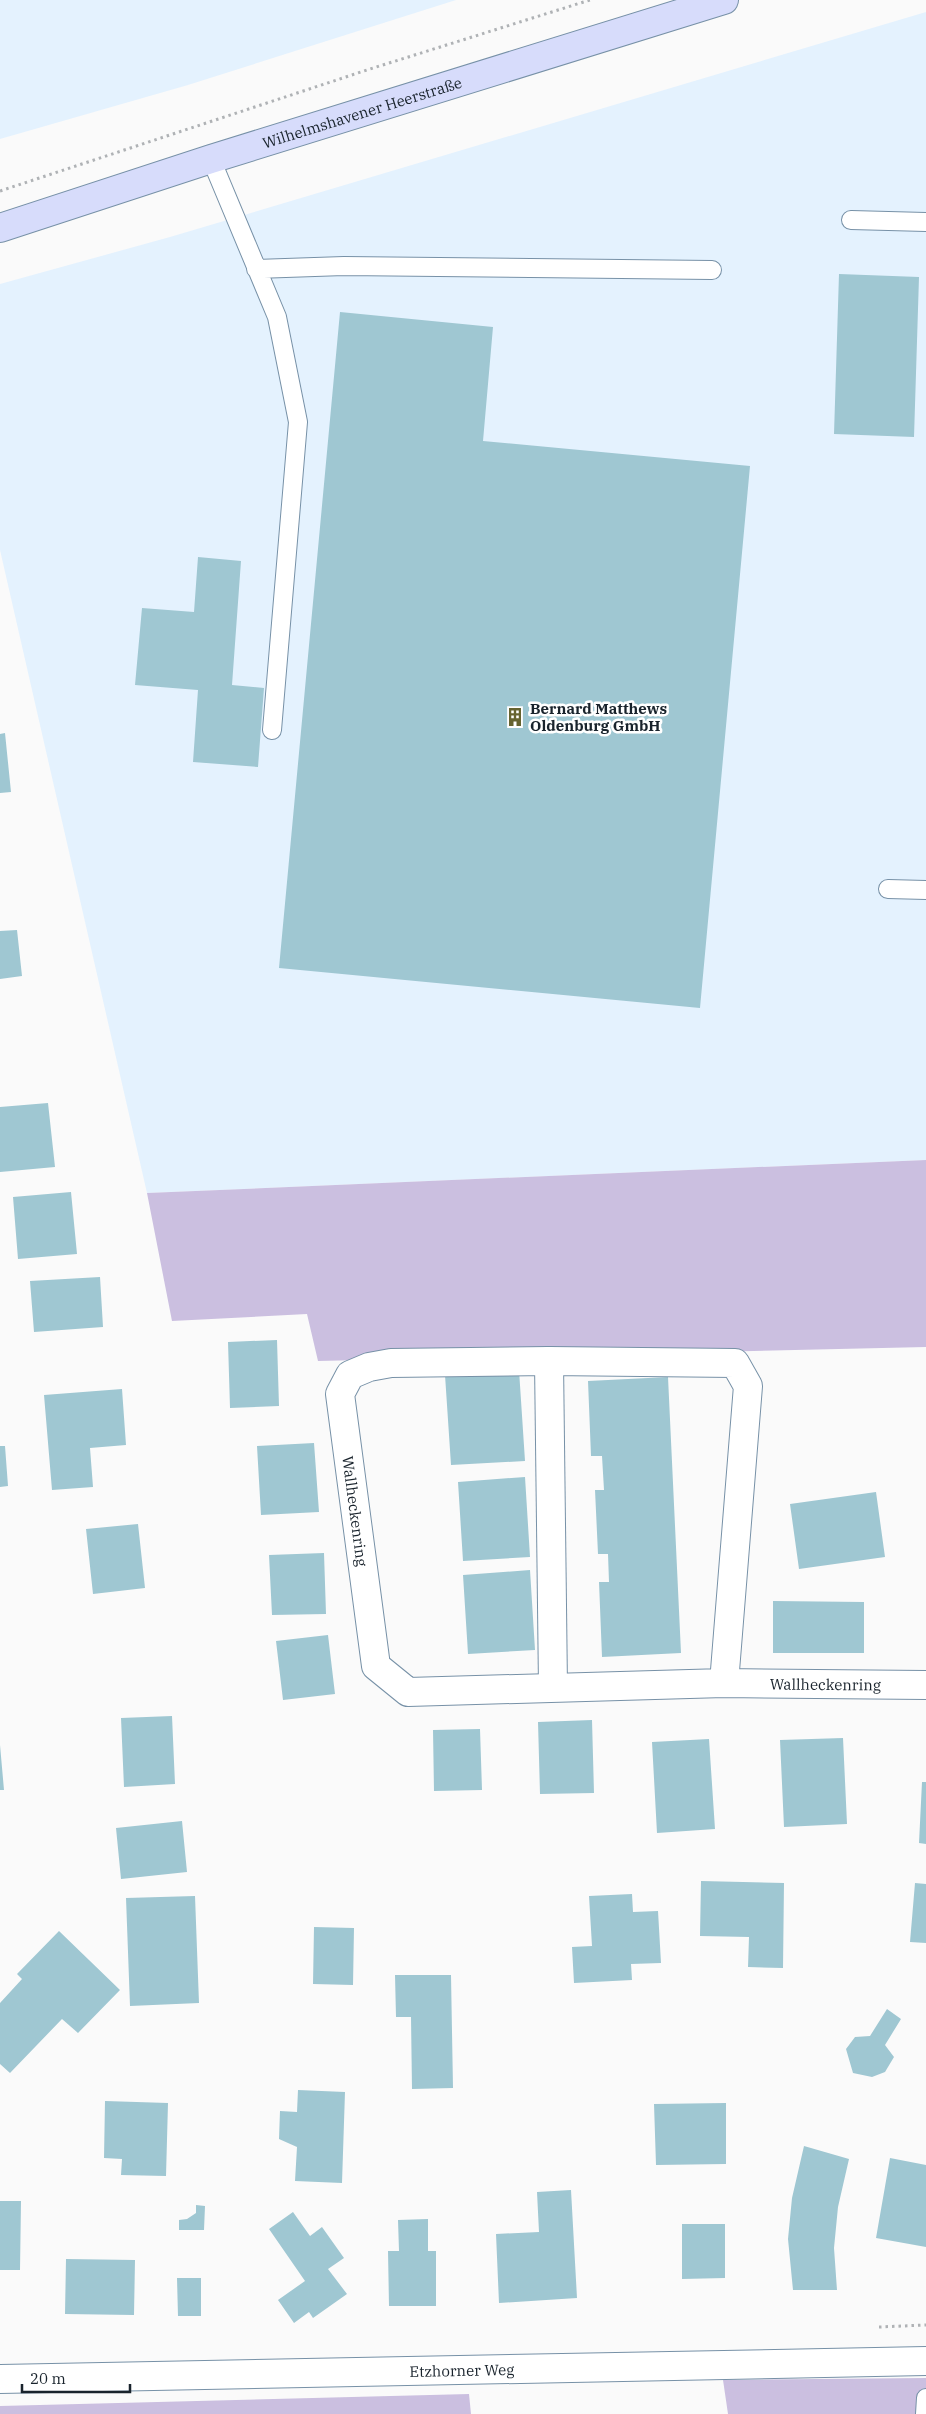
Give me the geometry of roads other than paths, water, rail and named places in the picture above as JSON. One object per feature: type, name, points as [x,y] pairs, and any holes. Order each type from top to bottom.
[{"type":"street","name":"Wilhelmshavener Heerstraße","points":[[0,228],[211,159],[724,0]]},
{"type":"street","name":"Wallheckenring","points":[[724,1683],[748,1386],[735,1362],[550,1361],[391,1363],[369,1367],[350,1375],[340,1394],[376,1666],[408,1692],[724,1683],[926,1685]]},
{"type":"street","points":[[550,1361],[553,1687]]},
{"type":"street","name":"Etzhorner Weg","points":[[0,2379],[926,2361]]},
{"type":"lane","points":[[211,159],[277,317],[298,422],[272,730]]},
{"type":"lane","points":[[851,220],[926,222]]},
{"type":"lane","points":[[256,269],[344,266],[712,270]]},
{"type":"lane","points":[[888,889],[926,890]]},
{"type":"lane","points":[[925,2414],[926,2398]]},
{"type":"place","name":"Bernard Matthews Oldenburg GmbH","points":[[515,717]]}]
